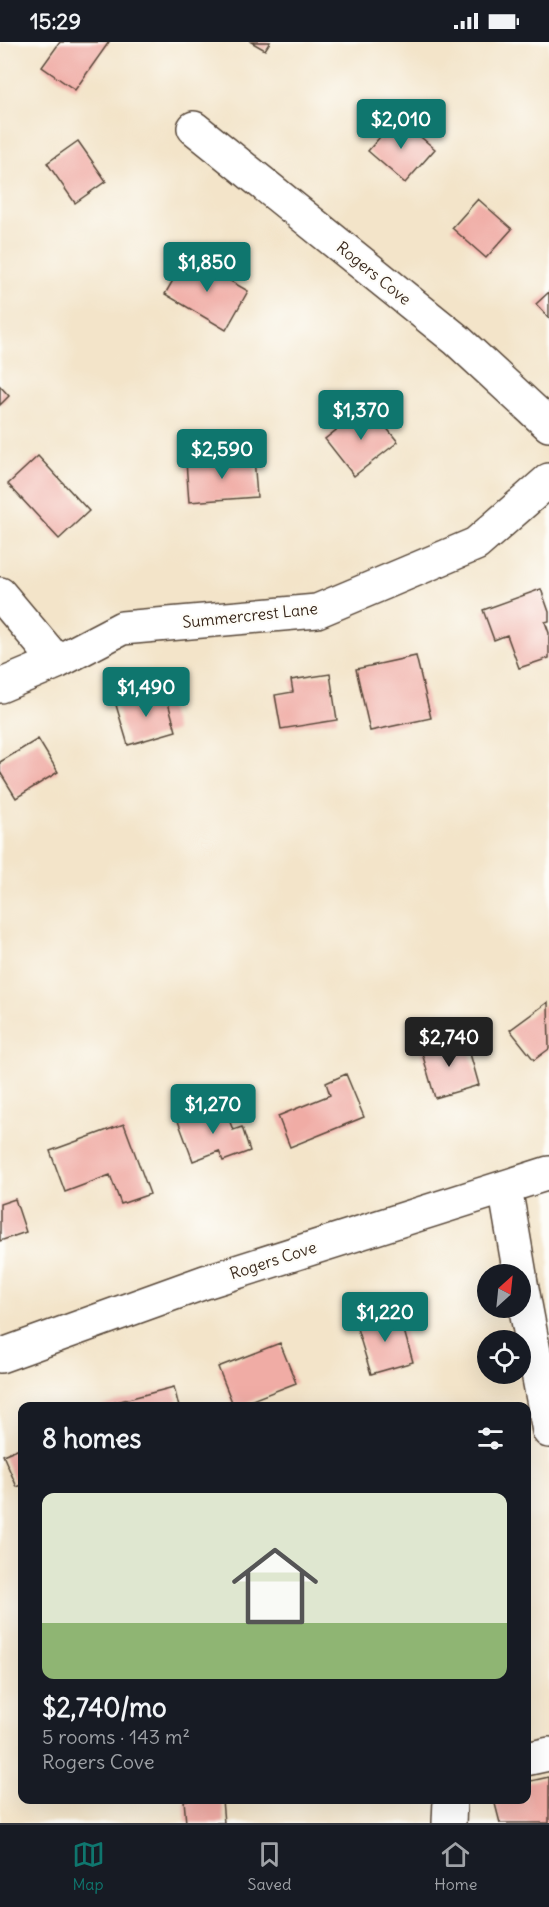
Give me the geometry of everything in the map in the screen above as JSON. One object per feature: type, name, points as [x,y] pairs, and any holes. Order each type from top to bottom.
[{"type":"street","name":"Rogers Cove","points":[[194,128],[457,340],[549,425]]},
{"type":"street","name":"Summercrest Lane","points":[[0,686],[57,662],[122,628],[317,610],[476,544],[549,480]]},
{"type":"street","points":[[0,594],[57,662]]},
{"type":"street","name":"Rogers Cove","points":[[0,1356],[205,1282],[549,1173]]},
{"type":"street","points":[[505,1187],[518,1264]]},
{"type":"street","points":[[528,1318],[549,1431]]},
{"type":"street","points":[[531,1758],[549,1754]]},
{"type":"street","points":[[449,1823],[450,1804]]},
{"type":"building","points":[[60,42],[109,42],[75,90],[42,67]]},
{"type":"building","points":[[251,42],[270,42],[265,50]]},
{"type":"building","points":[[397,117],[435,149],[405,183],[368,151]]},
{"type":"building","points":[[78,141],[106,181],[75,203],[47,163]]},
{"type":"building","points":[[478,199],[512,229],[486,258],[452,228]]},
{"type":"building","points":[[187,256],[248,291],[226,330],[165,294]]},
{"type":"building","points":[[549,292],[549,318],[536,304]]},
{"type":"building","points":[[0,386],[9,396],[0,405]]},
{"type":"building","points":[[368,405],[398,442],[354,476],[325,439]]},
{"type":"building","points":[[38,456],[89,511],[59,539],[8,484]]},
{"type":"building","points":[[254,457],[257,497],[189,502],[186,462]]},
{"type":"building","points":[[541,589],[549,612],[549,621],[545,622],[549,633],[549,658],[519,668],[507,635],[494,640],[483,610]]},
{"type":"building","points":[[416,656],[431,718],[370,731],[356,669]]},
{"type":"building","points":[[330,674],[337,720],[281,729],[275,695],[293,692],[291,680]]},
{"type":"building","points":[[165,692],[176,731],[128,745],[116,705]]},
{"type":"building","points":[[38,739],[58,772],[16,798],[0,772],[0,762]]},
{"type":"building","points":[[548,1002],[549,1049],[534,1060],[510,1030]]},
{"type":"building","points":[[440,1041],[442,1050],[467,1043],[479,1085],[435,1098],[420,1046]]},
{"type":"building","points":[[346,1074],[364,1117],[290,1147],[278,1116],[330,1095],[326,1083]]},
{"type":"building","points":[[223,1104],[233,1130],[242,1127],[250,1151],[223,1161],[219,1151],[193,1161],[178,1121]]},
{"type":"building","points":[[124,1124],[150,1194],[121,1204],[110,1175],[65,1192],[50,1151]]},
{"type":"building","points":[[15,1199],[26,1232],[0,1241],[0,1204]]},
{"type":"building","points":[[399,1313],[413,1362],[371,1374],[356,1325]]},
{"type":"building","points":[[280,1343],[296,1383],[247,1402],[232,1402],[218,1367]]},
{"type":"building","points":[[174,1387],[178,1402],[116,1402]]},
{"type":"building","points":[[18,1449],[18,1487],[17,1487],[3,1455]]},
{"type":"building","points":[[549,1777],[549,1823],[500,1823],[495,1804],[531,1804],[531,1781]]},
{"type":"building","points":[[184,1804],[222,1804],[224,1823],[186,1823]]}]
